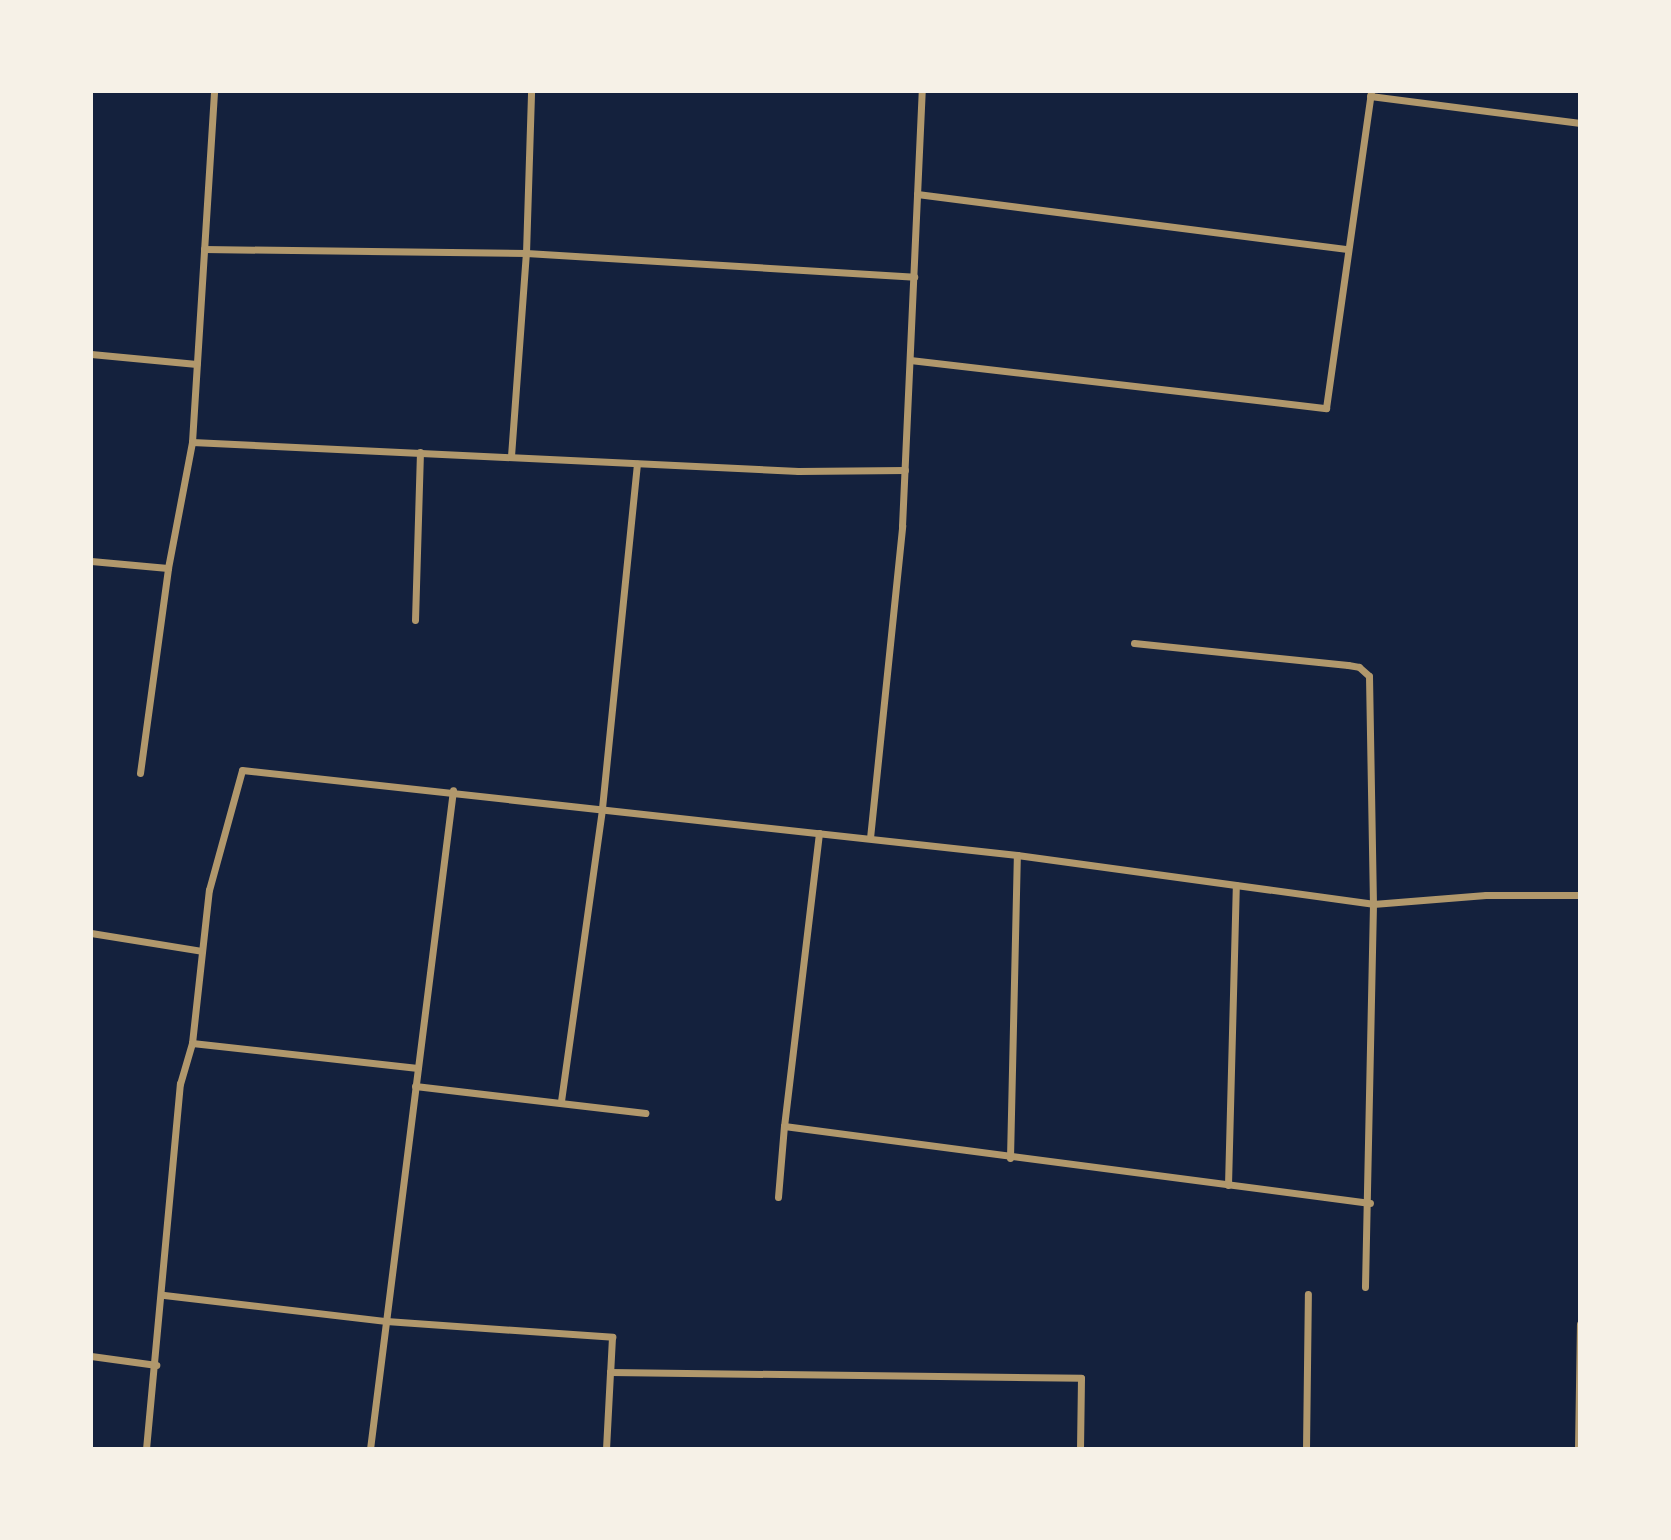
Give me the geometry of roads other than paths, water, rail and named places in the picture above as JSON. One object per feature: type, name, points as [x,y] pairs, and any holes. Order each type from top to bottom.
[{"type":"street","points":[[140,773],[168,568],[192,442],[214,91]]},
{"type":"street","points":[[511,456],[526,253],[531,91]]},
{"type":"street","points":[[870,838],[905,470],[922,91]]},
{"type":"street","points":[[910,360],[1325,408],[1370,94],[1580,123]]},
{"type":"street","points":[[917,194],[1348,249]]},
{"type":"street","points":[[204,249],[526,253],[914,277]]},
{"type":"street","points":[[91,354],[197,364]]},
{"type":"street","points":[[192,442],[798,471],[905,470]]},
{"type":"street","points":[[415,620],[420,452]]},
{"type":"street","points":[[561,1101],[601,807],[637,464]]},
{"type":"street","points":[[91,561],[168,568]]},
{"type":"street","points":[[1133,643],[1365,670],[1373,904],[1370,1203],[1365,1287]]},
{"type":"street","points":[[146,1449],[164,1295],[180,1084],[192,1043],[209,890],[242,770],[453,790],[1017,855],[1373,904],[1486,895],[1580,895]]},
{"type":"street","points":[[370,1449],[453,790]]},
{"type":"street","points":[[778,1197],[818,833]]},
{"type":"street","points":[[1010,1157],[1017,855]]},
{"type":"street","points":[[1227,1185],[1236,885]]},
{"type":"street","points":[[91,933],[202,951]]},
{"type":"street","points":[[192,1043],[418,1068]]},
{"type":"street","points":[[415,1086],[561,1101],[645,1113]]},
{"type":"street","points":[[784,1126],[1370,1203]]},
{"type":"street","points":[[1306,1449],[1308,1294]]},
{"type":"street","points":[[164,1295],[386,1321],[612,1337],[606,1449]]},
{"type":"street","points":[[1578,1449],[1580,1324]]},
{"type":"street","points":[[91,1356],[156,1365]]},
{"type":"street","points":[[610,1372],[1081,1378],[1080,1449]]}]
